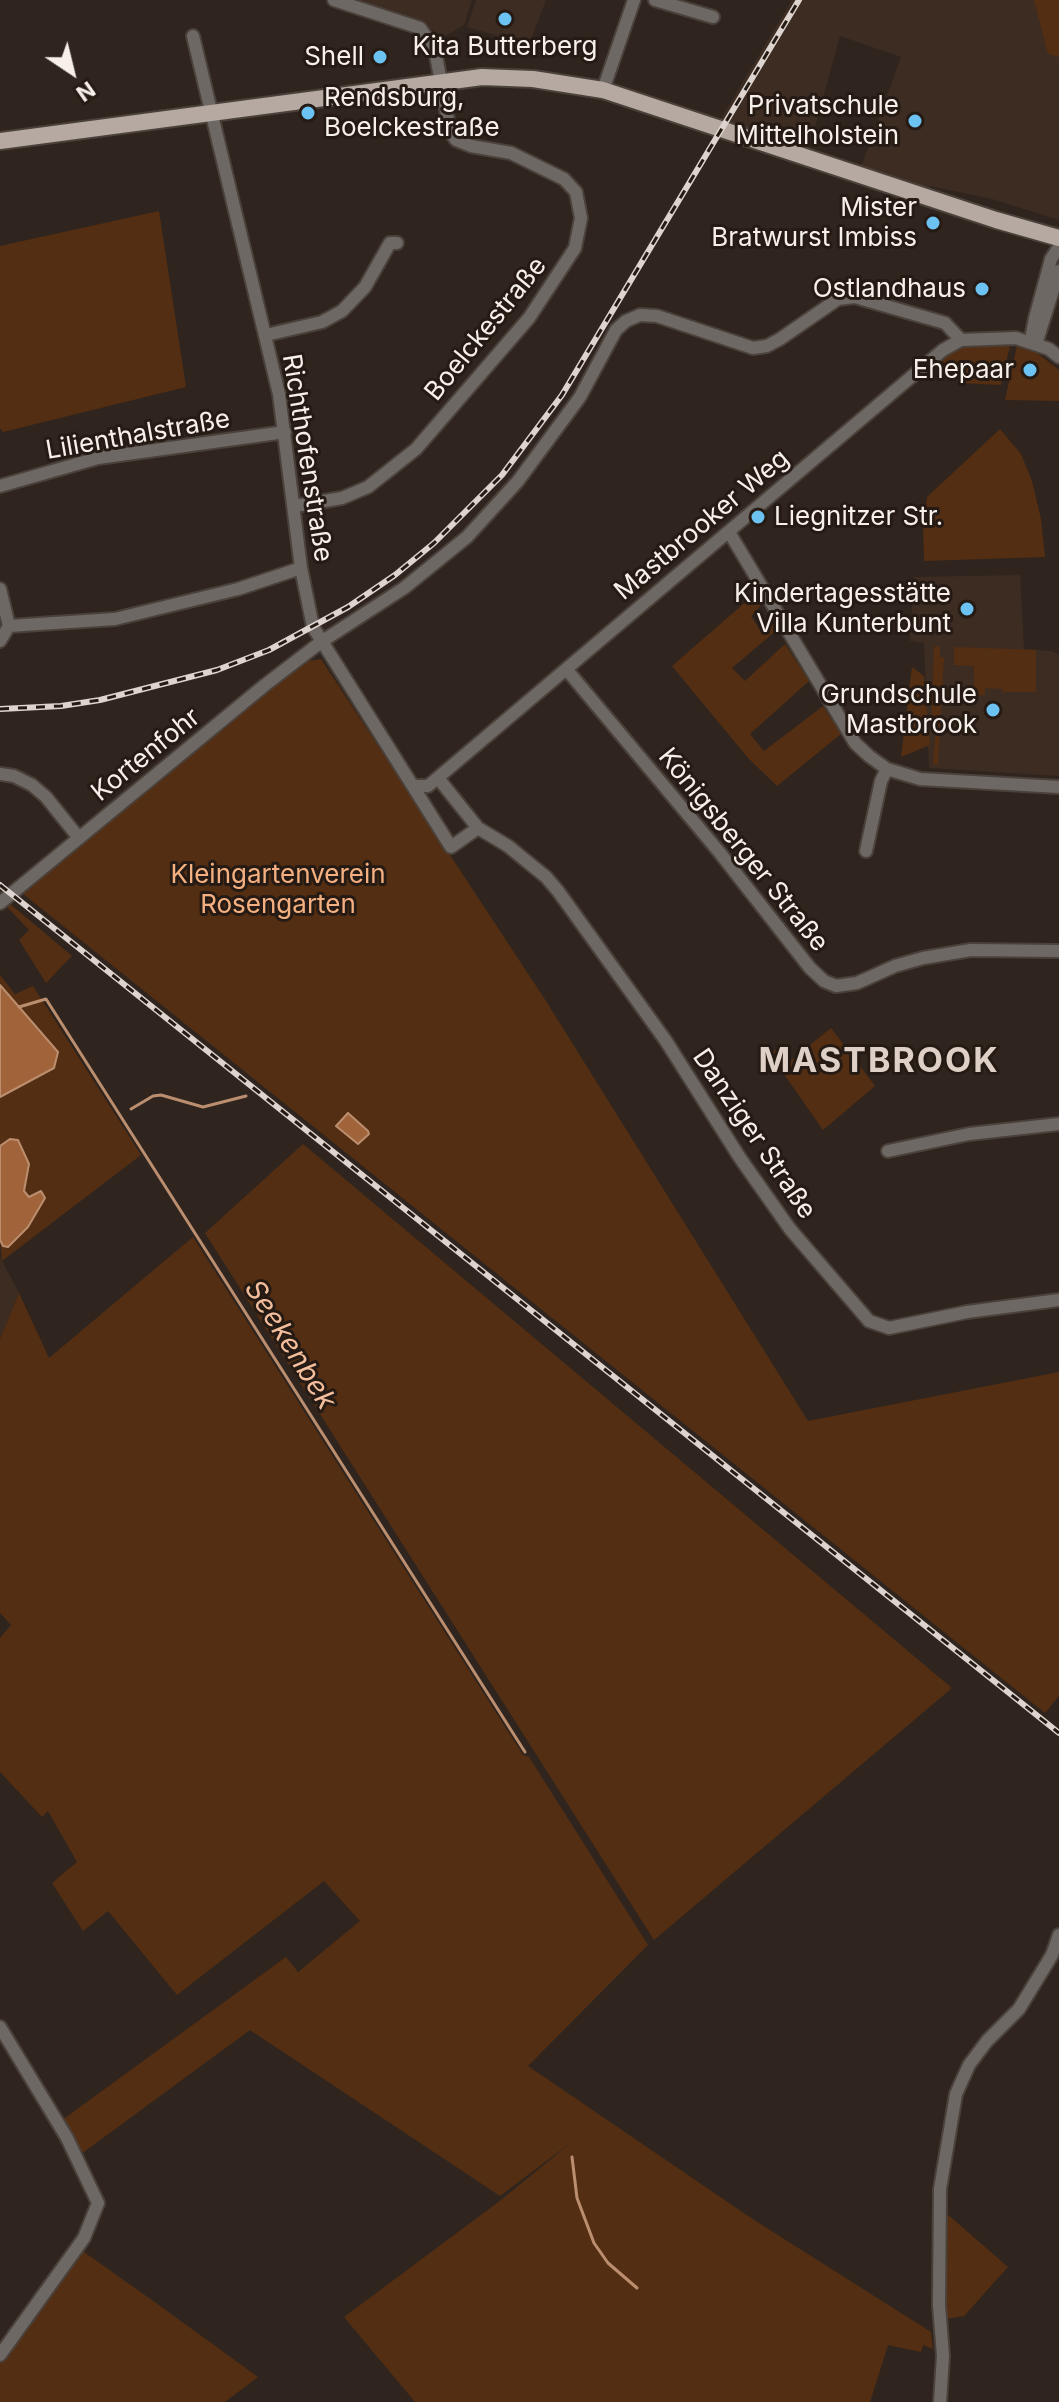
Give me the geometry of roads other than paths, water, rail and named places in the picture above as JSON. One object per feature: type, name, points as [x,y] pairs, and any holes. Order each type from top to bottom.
[{"type":"main road","points":[[0,141],[500,76],[603,90],[1059,238]]},
{"type":"street","points":[[335,0],[420,28],[435,50],[442,83]]},
{"type":"street","points":[[603,90],[634,0]]},
{"type":"street","points":[[655,0],[713,17]]},
{"type":"street","name":"Richthofenstraße","points":[[193,36],[266,335],[285,432],[301,568],[310,612],[321,642],[413,786]]},
{"type":"street","name":"Boelckestraße","points":[[295,506],[342,498],[368,487],[416,449],[529,318],[575,248],[581,218],[576,192],[564,179],[532,161],[456,140],[450,131],[442,83]]},
{"type":"street","points":[[266,335],[322,322],[342,311],[365,287],[390,243],[397,243]]},
{"type":"street","points":[[1036,344],[1032,334],[1035,318],[1050,260],[1059,247]]},
{"type":"street","points":[[1036,344],[1059,271]]},
{"type":"street","name":"Kortenfohr","points":[[0,903],[321,642],[404,588],[467,537],[518,481],[580,397],[616,330],[626,321],[640,315],[657,316],[753,348],[767,346],[780,339],[838,299],[855,297],[945,323],[961,340]]},
{"type":"street","points":[[961,340],[1016,338],[1049,349],[1059,357]]},
{"type":"street","name":"Mastbrooker Weg","points":[[413,786],[428,786],[438,778],[932,360],[961,340]]},
{"type":"street","name":"Lilienthalstraße","points":[[0,486],[98,458],[285,432]]},
{"type":"street","points":[[729,532],[855,743],[887,769],[920,779],[1059,787]]},
{"type":"street","points":[[9,626],[115,619],[238,589],[301,568]]},
{"type":"street","points":[[0,589],[9,626],[0,641]]},
{"type":"street","name":"Königsberger Straße","points":[[567,670],[720,853],[801,957],[824,981],[836,986],[857,983],[895,966],[971,950],[1059,951]]},
{"type":"street","points":[[866,851],[881,781],[887,769]]},
{"type":"street","points":[[0,774],[14,776],[32,785],[46,797],[79,838]]},
{"type":"street","name":"Danziger Straße","points":[[438,778],[478,828],[508,846],[558,891],[666,1041],[740,1158],[790,1229],[869,1321],[889,1328],[967,1312],[1059,1300]]},
{"type":"street","points":[[413,786],[451,847],[478,828]]},
{"type":"street","points":[[888,1151],[969,1134],[1059,1124]]},
{"type":"street","points":[[940,2402],[943,2356],[940,2330],[940,2189],[956,2094],[969,2065],[987,2041],[1019,2009],[1052,1955],[1059,1935]]},
{"type":"street","points":[[0,2027],[67,2138],[98,2203],[84,2238],[0,2355]]},
{"type":"waterway","name":"Seekenbek","points":[[19,1007],[46,999],[525,1752]]},
{"type":"waterway","points":[[131,1109],[153,1096],[161,1095],[203,1107],[246,1096]]},
{"type":"waterway","points":[[572,2157],[577,2198],[594,2243],[608,2263],[637,2288]]},
{"type":"railway","points":[[0,709],[61,706],[100,700],[217,670],[269,650],[348,607],[434,543],[502,475],[562,395],[799,0]]},
{"type":"railway","points":[[0,885],[1059,1733]]},
{"type":"place","name":"Kita Butterberg","points":[[505,19]]},
{"type":"place","name":"Shell","points":[[380,57]]},
{"type":"place","name":"Rendsburg, Boelckestraße","points":[[308,113]]},
{"type":"place","name":"Privatschule Mittelholstein","points":[[915,121]]},
{"type":"place","name":"Mister Bratwurst Imbiss","points":[[933,223]]},
{"type":"place","name":"Ostlandhaus","points":[[982,289]]},
{"type":"place","name":"Ehepaar","points":[[1030,370]]},
{"type":"place","name":"Liegnitzer Str.","points":[[758,517]]},
{"type":"place","name":"Kindertagesstätte Villa Kunterbunt","points":[[967,609]]},
{"type":"place","name":"Grundschule Mastbrook","points":[[993,710]]},
{"type":"district","name":"MASTBROOK","points":[[879,1062]]},
{"type":"park label","name":"Kleingartenverein Rosengarten","points":[[278,890]]}]
